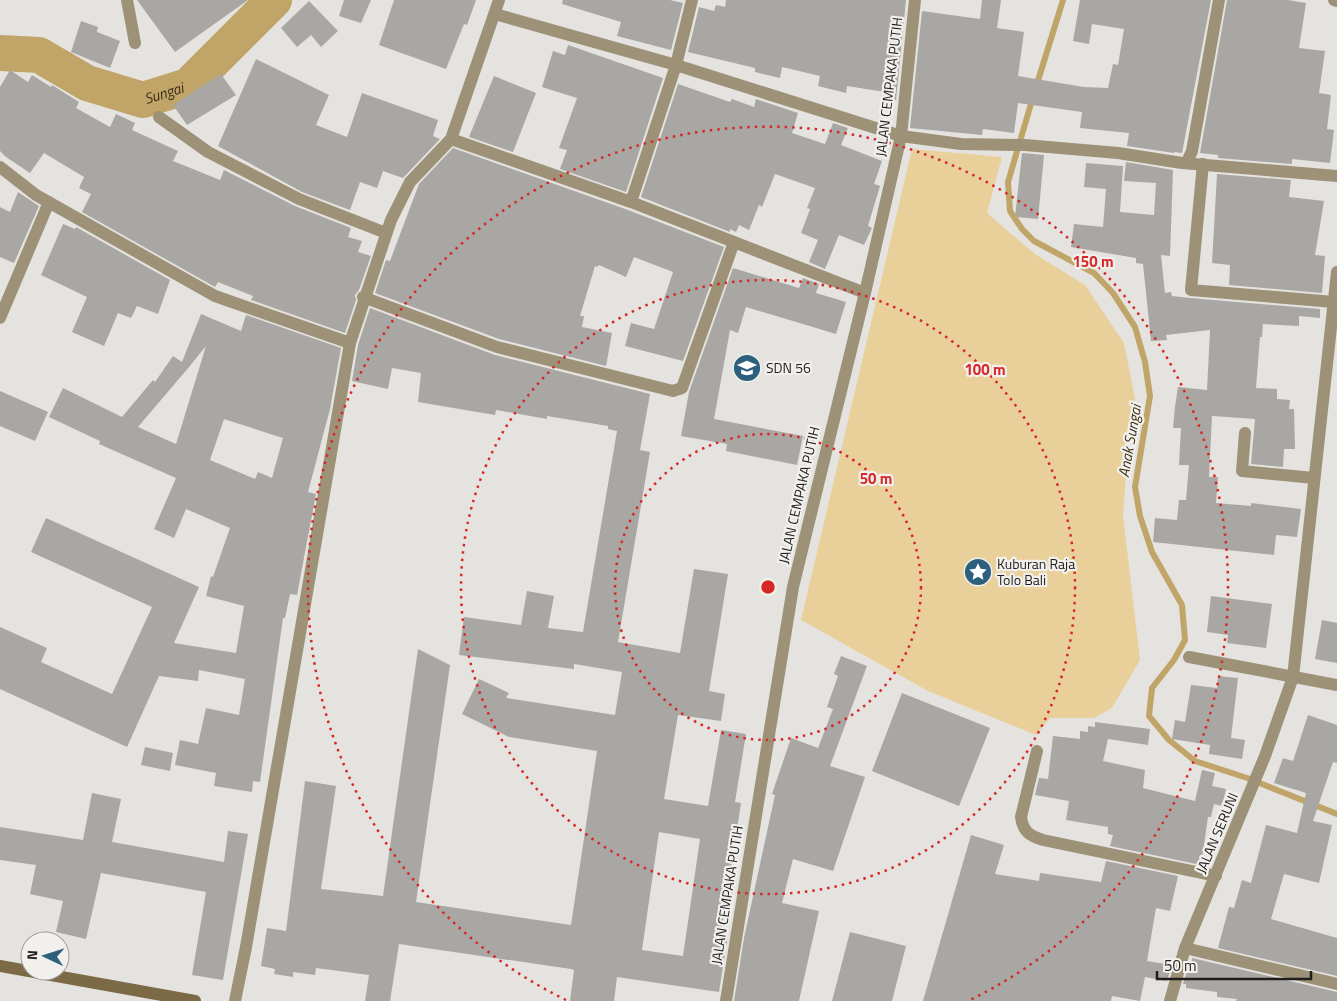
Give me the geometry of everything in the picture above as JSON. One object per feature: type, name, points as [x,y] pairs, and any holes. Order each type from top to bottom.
[{"type":"street","points":[[127,0],[135,43]]},
{"type":"street","points":[[234,1001],[246,947],[350,343],[363,297],[386,233],[410,182],[451,139],[499,0]]},
{"type":"street","points":[[631,202],[676,65],[692,0]]},
{"type":"street","name":"JALAN CEMPAKA PUTIH","points":[[726,1001],[793,587],[865,293],[901,136],[915,0]]},
{"type":"street","points":[[1187,162],[1192,152],[1219,0]]},
{"type":"street","points":[[495,14],[676,65],[901,136],[961,144],[1026,145],[1118,153],[1203,164],[1337,176]]},
{"type":"street","points":[[159,117],[208,152],[299,199],[386,233]]},
{"type":"street","points":[[451,139],[631,202],[865,293]]},
{"type":"street","points":[[1203,164],[1191,290],[1334,302]]},
{"type":"street","points":[[0,167],[48,202],[215,296],[350,343]]},
{"type":"street","points":[[0,318],[48,202]]},
{"type":"street","points":[[363,297],[497,347],[673,391],[682,388],[734,242]]},
{"type":"street","name":"JALAN SERUNI","points":[[1170,1001],[1185,948],[1265,756],[1294,677],[1337,277]]},
{"type":"street","points":[[1245,433],[1242,471],[1314,478]]},
{"type":"street","points":[[1189,657],[1337,685]]},
{"type":"street","points":[[1037,751],[1021,817],[1022,826],[1028,835],[1043,840],[1216,876]]},
{"type":"street","points":[[1185,948],[1337,984]]},
{"type":"street","points":[[0,966],[195,1001]]},
{"type":"shaded area","points":[[912,149],[1002,157],[987,213],[1035,254],[1085,285],[1124,343],[1135,399],[1129,434],[1123,515],[1140,660],[1112,708],[1094,718],[1050,718],[1036,735],[928,691],[801,620]]},
{"type":"building","points":[[137,0],[248,0],[175,52]]},
{"type":"building","points":[[344,0],[371,0],[361,23],[339,16]]},
{"type":"building","points":[[394,0],[476,0],[467,25],[464,24],[446,69],[379,45]]},
{"type":"building","points":[[563,0],[670,0],[683,3],[671,50],[617,36],[621,22],[562,4]]},
{"type":"building","points":[[726,0],[906,0],[896,100],[884,98],[885,92],[847,86],[846,93],[818,86],[820,76],[782,67],[780,78],[755,72],[755,68],[688,52],[699,7],[714,11],[716,5],[725,7]]},
{"type":"building","points":[[982,0],[1001,0],[997,28],[1024,32],[1018,76],[1084,87],[1108,88],[1113,64],[1118,65],[1124,29],[1092,24],[1089,44],[1073,41],[1080,0],[1211,0],[1182,153],[1127,146],[1129,133],[1080,128],[1082,112],[1018,103],[1014,133],[983,129],[982,135],[910,128],[922,11],[980,19]]},
{"type":"building","points":[[1227,0],[1288,0],[1306,3],[1299,48],[1325,51],[1319,93],[1331,95],[1327,129],[1334,130],[1330,163],[1292,159],[1292,164],[1218,158],[1218,155],[1200,153]]},
{"type":"building","points":[[309,1],[338,31],[321,47],[311,35],[297,47],[281,28]]},
{"type":"building","points":[[81,21],[98,27],[97,32],[120,41],[110,68],[71,52]]},
{"type":"building","points":[[568,45],[663,78],[626,192],[560,169],[567,150],[559,148],[577,98],[542,87],[553,51],[565,55]]},
{"type":"building","points":[[256,59],[329,95],[316,125],[347,137],[362,93],[438,120],[433,136],[440,139],[403,178],[383,171],[377,188],[360,182],[350,210],[302,192],[218,146]]},
{"type":"building","points":[[10,70],[28,82],[32,75],[51,87],[52,85],[79,102],[76,108],[110,127],[116,114],[135,123],[132,130],[178,151],[173,161],[220,180],[224,170],[295,206],[351,228],[348,237],[362,241],[358,252],[371,256],[359,290],[355,295],[356,300],[345,333],[251,300],[253,296],[218,282],[215,287],[82,212],[91,194],[79,188],[84,177],[44,153],[30,173],[6,157],[0,151],[0,87]]},
{"type":"building","points":[[221,74],[236,95],[187,125],[173,105]]},
{"type":"building","points":[[494,76],[536,93],[513,152],[469,137]]},
{"type":"building","points":[[678,84],[730,102],[732,99],[754,107],[756,99],[798,113],[792,133],[825,144],[833,123],[848,128],[841,145],[882,161],[874,184],[880,186],[868,226],[872,228],[864,245],[839,235],[825,269],[809,262],[818,240],[801,233],[810,209],[807,208],[815,188],[775,174],[762,207],[759,205],[749,230],[739,225],[736,232],[730,229],[730,232],[641,197]]},
{"type":"building","points":[[453,148],[628,210],[724,247],[683,361],[625,346],[631,323],[654,329],[673,272],[634,257],[626,277],[599,265],[595,266],[580,316],[584,316],[582,327],[612,333],[606,366],[499,339],[375,293],[386,260],[390,261],[419,184]]},
{"type":"building","points":[[1022,153],[1044,155],[1038,219],[1015,217]]},
{"type":"building","points":[[1126,162],[1173,170],[1170,256],[1161,255],[1165,293],[1171,292],[1172,296],[1190,298],[1320,309],[1320,318],[1299,316],[1299,326],[1263,324],[1262,337],[1260,337],[1256,388],[1277,389],[1277,399],[1290,400],[1289,409],[1294,409],[1295,449],[1284,449],[1283,467],[1251,464],[1255,419],[1212,416],[1209,477],[1218,477],[1216,503],[1251,506],[1251,503],[1301,509],[1297,537],[1276,535],[1274,555],[1153,542],[1155,518],[1177,520],[1179,500],[1186,500],[1189,465],[1179,465],[1181,428],[1173,428],[1175,407],[1178,387],[1207,390],[1210,330],[1166,335],[1167,340],[1151,341],[1143,264],[1136,263],[1136,258],[1071,247],[1074,224],[1103,227],[1106,189],[1084,187],[1086,163],[1123,166],[1120,212],[1154,215],[1156,183],[1124,181]]},
{"type":"building","points":[[1217,174],[1291,180],[1289,197],[1324,201],[1315,255],[1325,256],[1322,293],[1229,285],[1230,265],[1212,263]]},
{"type":"building","points":[[18,192],[39,206],[14,263],[0,257],[0,207],[10,212]]},
{"type":"building","points":[[63,224],[75,229],[76,227],[170,280],[158,314],[137,306],[131,318],[118,313],[104,346],[72,332],[87,297],[41,275]]},
{"type":"building","points":[[733,268],[799,288],[803,278],[819,284],[816,293],[846,302],[836,334],[746,307],[738,333],[730,330],[714,419],[803,436],[797,465],[726,451],[727,444],[681,436],[689,392]]},
{"type":"building","points":[[370,308],[495,355],[650,394],[640,450],[650,452],[618,642],[680,653],[694,569],[728,574],[709,691],[725,694],[721,721],[678,715],[664,799],[708,806],[721,730],[746,734],[735,802],[741,803],[721,934],[728,935],[719,992],[617,977],[614,1001],[570,1001],[574,970],[571,969],[399,944],[390,1001],[365,1001],[369,975],[316,968],[315,975],[293,972],[293,977],[274,974],[275,969],[261,966],[267,928],[286,931],[305,781],[336,786],[321,889],[383,896],[418,649],[450,665],[416,902],[571,925],[597,751],[509,737],[462,714],[479,679],[509,693],[506,698],[615,715],[622,672],[574,664],[574,669],[459,655],[464,617],[521,625],[527,591],[554,596],[548,628],[583,632],[617,431],[608,429],[608,426],[547,416],[547,419],[496,410],[495,415],[418,402],[421,373],[392,368],[388,389],[352,381],[358,345]],"holes":[[[659,832],[700,839],[683,956],[642,950]]]},
{"type":"building","points":[[201,314],[241,331],[246,315],[341,348],[330,409],[308,492],[316,494],[297,595],[290,594],[285,618],[283,618],[260,782],[253,781],[252,792],[214,786],[216,773],[175,765],[180,740],[198,744],[206,708],[239,715],[245,679],[199,670],[198,681],[159,676],[127,747],[0,689],[0,627],[47,648],[41,662],[112,694],[152,607],[31,552],[46,518],[199,587],[174,643],[236,653],[244,606],[206,596],[211,576],[213,577],[230,528],[186,509],[174,538],[154,529],[176,478],[99,444],[100,441],[49,417],[63,388],[122,417],[153,380],[155,382],[173,356],[182,362]],"holes":[[[206,346],[176,444],[138,427],[189,367]],[[224,419],[283,438],[272,478],[258,472],[255,479],[210,460]]]},
{"type":"building","points":[[0,391],[48,412],[35,441],[0,426]]},
{"type":"building","points":[[1211,596],[1272,604],[1266,648],[1227,643],[1228,635],[1207,632]]},
{"type":"building","points":[[1322,620],[1337,623],[1337,663],[1315,659]]},
{"type":"building","points":[[841,656],[867,666],[830,766],[865,777],[833,871],[793,859],[782,903],[819,911],[799,1001],[734,1001],[744,938],[775,795],[772,794],[791,738],[818,748],[833,709],[827,707],[838,676],[834,674]]},
{"type":"building","points":[[1218,676],[1238,678],[1231,738],[1245,740],[1242,759],[1209,754],[1210,745],[1172,739],[1175,720],[1185,722],[1191,685],[1217,688]]},
{"type":"building","points":[[902,693],[990,728],[959,806],[872,771]]},
{"type":"building","points":[[1308,715],[1337,725],[1337,763],[1333,762],[1313,821],[1332,825],[1319,883],[1284,874],[1271,919],[1337,938],[1337,976],[1218,948],[1229,907],[1234,908],[1242,880],[1251,883],[1266,825],[1297,833],[1306,793],[1274,783],[1283,758],[1293,761]]},
{"type":"building","points":[[1095,722],[1150,729],[1148,745],[1108,739],[1103,761],[1145,770],[1143,788],[1195,801],[1202,770],[1215,773],[1212,786],[1226,789],[1222,806],[1214,804],[1211,817],[1208,817],[1201,865],[1110,846],[1113,835],[1108,834],[1108,827],[1066,820],[1069,801],[1035,795],[1039,778],[1048,779],[1053,736],[1080,739],[1080,731],[1088,732],[1088,726],[1095,727]]},
{"type":"building","points":[[145,747],[173,753],[170,771],[141,765]]},
{"type":"building","points":[[92,793],[121,799],[112,842],[224,862],[228,831],[248,834],[223,980],[192,975],[206,892],[101,873],[86,939],[70,935],[70,931],[56,931],[63,901],[30,894],[36,865],[0,860],[0,827],[83,840]]},
{"type":"building","points":[[971,835],[1004,845],[995,874],[1039,881],[1040,873],[1101,882],[1106,861],[1178,876],[1170,911],[1156,908],[1147,961],[1172,965],[1167,981],[1145,977],[1140,1001],[1112,996],[1111,1001],[923,1001]]},
{"type":"building","points":[[850,932],[906,946],[892,1001],[832,1001]]},
{"type":"building","points":[[1192,958],[1337,992],[1337,1001],[1236,1001],[1237,999],[1217,997],[1217,992],[1186,988],[1186,984],[1183,984],[1188,968],[1191,968]]},
{"type":"waterway","name":"Sungai","points":[[0,53],[39,55],[87,83],[143,100],[188,86],[274,0]]},
{"type":"waterway","name":"Anak Sungai","points":[[1036,87],[1063,0]]},
{"type":"waterway","name":"Anak Sungai","points":[[1033,97],[1008,182],[1010,211],[1022,229],[1034,241],[1094,273],[1113,293],[1135,327],[1145,362],[1150,396],[1135,487],[1140,516],[1152,552],[1182,605],[1185,640],[1174,660],[1152,688],[1149,716],[1169,740],[1195,761],[1247,778],[1337,814]]},
{"type":"place","name":"SDN 56","points":[[747,368]]},
{"type":"place","name":"Kuburan Raja Tolo Bali","points":[[978,572]]}]
